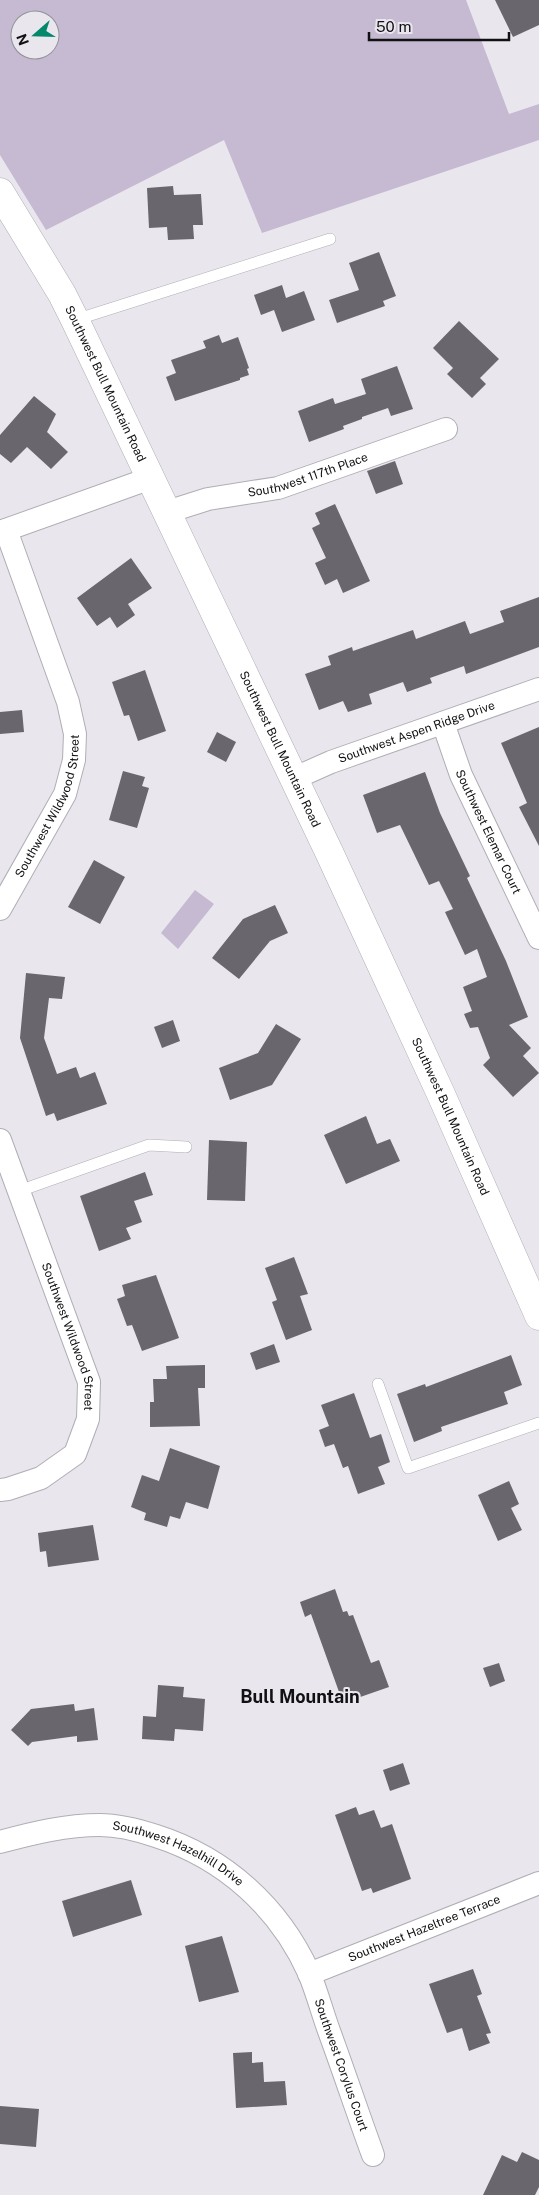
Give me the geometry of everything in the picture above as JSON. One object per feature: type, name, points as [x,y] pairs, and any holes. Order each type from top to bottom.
[{"type":"main road","name":"Southwest Bull Mountain Road","points":[[0,192],[62,294],[151,478],[294,778],[440,1092],[539,1316]]},
{"type":"street","name":"Southwest 117th Place","points":[[167,512],[208,498],[278,488],[446,428]]},
{"type":"street","points":[[3,531],[151,478]]},
{"type":"street","name":"Southwest Wildwood Street","points":[[0,909],[65,794],[74,760],[75,734],[68,702],[3,531]]},
{"type":"street","name":"Southwest Aspen Ridge Drive","points":[[294,778],[331,762],[539,689]]},
{"type":"street","name":"Southwest Elemar Court","points":[[442,723],[461,775],[539,938]]},
{"type":"street","name":"Southwest Wildwood Street","points":[[0,1140],[89,1382],[88,1419],[75,1454],[41,1478],[0,1490]]},
{"type":"street","name":"Southwest Hazelhill Drive","points":[[0,1842],[38,1831],[102,1825],[137,1830],[184,1846],[224,1868],[249,1889],[289,1937],[309,1974]]},
{"type":"street","name":"Southwest Hazeltree Terrace","points":[[309,1974],[539,1884]]},
{"type":"street","name":"Southwest Corylus Court","points":[[309,1974],[373,2156]]},
{"type":"lane","points":[[75,320],[330,239]]},
{"type":"lane","points":[[19,1191],[149,1145],[186,1147]]},
{"type":"lane","points":[[378,1384],[408,1468],[539,1422]]},
{"type":"shaded area","points":[[0,0],[466,0],[509,114],[539,104],[539,140],[262,233],[224,140],[46,230],[0,155]]},
{"type":"shaded area","points":[[195,890],[214,904],[178,949],[161,933]]},
{"type":"building","points":[[495,0],[539,0],[539,25],[513,37]]},
{"type":"building","points":[[173,186],[174,195],[201,194],[203,225],[193,225],[194,239],[168,240],[167,227],[149,228],[147,188]]},
{"type":"building","points":[[379,252],[396,296],[383,301],[385,306],[337,323],[329,300],[359,290],[349,263]]},
{"type":"building","points":[[282,285],[286,298],[304,291],[315,320],[282,332],[274,310],[261,315],[254,295]]},
{"type":"building","points":[[459,321],[499,359],[480,378],[486,384],[472,398],[447,374],[453,368],[433,348]]},
{"type":"building","points":[[219,335],[222,343],[238,337],[249,368],[247,369],[249,375],[240,378],[240,380],[175,401],[166,377],[176,373],[171,360],[206,348],[203,341]]},
{"type":"building","points":[[397,366],[413,409],[391,416],[388,408],[362,417],[362,419],[343,426],[344,429],[309,442],[298,411],[333,398],[335,404],[366,394],[361,379]]},
{"type":"building","points":[[34,396],[56,414],[47,432],[68,452],[51,469],[27,447],[11,463],[0,454],[0,435]]},
{"type":"building","points":[[395,461],[403,484],[376,494],[367,471]]},
{"type":"building","points":[[335,504],[370,581],[343,593],[337,579],[325,585],[315,563],[326,558],[312,528],[320,524],[315,513]]},
{"type":"building","points":[[131,558],[152,588],[128,604],[135,615],[117,628],[110,617],[97,626],[77,598]]},
{"type":"building","points":[[539,597],[539,647],[466,674],[464,666],[430,678],[432,683],[407,692],[403,682],[369,694],[372,704],[348,712],[343,701],[319,710],[305,674],[331,665],[328,656],[352,647],[353,651],[413,630],[416,639],[465,621],[470,634],[504,622],[500,611]]},
{"type":"building","points":[[145,670],[166,731],[138,741],[129,715],[124,716],[112,682]]},
{"type":"building","points":[[22,710],[24,732],[0,734],[0,712]]},
{"type":"building","points":[[539,727],[539,846],[519,807],[527,803],[501,743]]},
{"type":"building","points":[[217,732],[236,742],[226,762],[207,752]]},
{"type":"building","points":[[123,771],[145,777],[142,786],[149,788],[137,828],[109,820]]},
{"type":"building","points":[[425,772],[440,813],[470,876],[467,878],[506,961],[528,1017],[509,1025],[531,1048],[523,1056],[539,1073],[513,1097],[483,1065],[490,1058],[478,1027],[470,1028],[464,1014],[472,1011],[463,987],[487,977],[477,949],[465,955],[445,912],[453,909],[439,881],[429,885],[400,825],[377,833],[363,795]]},
{"type":"building","points":[[94,860],[125,877],[100,924],[68,907]]},
{"type":"building","points":[[275,905],[288,933],[270,941],[239,979],[212,958],[243,919]]},
{"type":"building","points":[[26,973],[65,977],[62,999],[49,998],[44,1038],[57,1074],[76,1067],[80,1078],[95,1072],[107,1104],[57,1121],[54,1113],[46,1116],[20,1038]]},
{"type":"building","points":[[173,1020],[180,1041],[162,1048],[154,1027]]},
{"type":"building","points":[[276,1024],[301,1039],[272,1085],[230,1100],[219,1068],[258,1053]]},
{"type":"building","points":[[366,1116],[377,1144],[390,1139],[400,1161],[346,1184],[324,1135]]},
{"type":"building","points":[[209,1140],[247,1142],[245,1201],[207,1200]]},
{"type":"building","points":[[145,1172],[153,1195],[134,1201],[142,1222],[126,1228],[131,1239],[99,1251],[80,1196]]},
{"type":"building","points":[[294,1257],[308,1294],[300,1296],[312,1330],[286,1340],[272,1302],[277,1300],[265,1268]]},
{"type":"building","points":[[156,1275],[179,1338],[142,1351],[132,1325],[127,1326],[117,1299],[125,1296],[122,1285]]},
{"type":"building","points":[[274,1344],[280,1362],[256,1370],[250,1353]]},
{"type":"building","points":[[511,1355],[522,1385],[504,1392],[508,1404],[441,1427],[442,1431],[414,1442],[397,1394],[425,1384],[426,1387]]},
{"type":"building","points":[[205,1365],[205,1388],[198,1388],[200,1426],[150,1427],[150,1402],[154,1402],[153,1379],[167,1379],[166,1366]]},
{"type":"building","points":[[354,1393],[370,1438],[381,1434],[390,1462],[378,1467],[385,1484],[358,1494],[348,1466],[343,1468],[334,1444],[325,1447],[319,1430],[329,1426],[321,1405]]},
{"type":"building","points":[[170,1448],[220,1466],[208,1509],[186,1502],[180,1519],[170,1516],[167,1527],[144,1520],[146,1513],[131,1507],[142,1475],[159,1481]]},
{"type":"building","points":[[509,1481],[519,1504],[511,1508],[522,1530],[498,1541],[478,1495]]},
{"type":"building","points":[[93,1525],[99,1560],[48,1567],[46,1551],[40,1552],[38,1533]]},
{"type":"building","points":[[335,1589],[343,1612],[347,1611],[349,1616],[353,1615],[371,1663],[379,1660],[389,1687],[343,1703],[311,1614],[305,1617],[300,1602]]},
{"type":"building","points":[[499,1663],[505,1681],[490,1687],[483,1668]]},
{"type":"building","points":[[158,1685],[184,1687],[183,1697],[205,1699],[203,1731],[175,1729],[174,1741],[142,1739],[143,1716],[156,1717]]},
{"type":"building","points":[[74,1704],[75,1711],[94,1708],[98,1740],[77,1742],[77,1736],[32,1742],[28,1746],[11,1730],[31,1709]]},
{"type":"building","points":[[403,1763],[410,1784],[390,1791],[383,1770]]},
{"type":"building","points":[[356,1807],[359,1815],[374,1810],[381,1828],[392,1824],[411,1879],[373,1893],[371,1888],[362,1891],[335,1815]]},
{"type":"building","points":[[131,1880],[142,1915],[73,1937],[62,1901]]},
{"type":"building","points":[[222,1936],[239,1992],[199,2002],[185,1946]]},
{"type":"building","points":[[473,1969],[482,1994],[477,1996],[491,2033],[486,2034],[490,2043],[469,2051],[462,2028],[447,2033],[429,1984]]},
{"type":"building","points":[[252,2052],[252,2063],[263,2062],[264,2082],[285,2081],[287,2105],[236,2108],[233,2053]]},
{"type":"building","points":[[0,2106],[39,2109],[36,2147],[0,2144]]},
{"type":"building","points":[[522,2152],[539,2160],[539,2187],[535,2195],[483,2195],[502,2155],[517,2162]]},
{"type":"district","name":"Bull Mountain","points":[[300,1696]]}]
